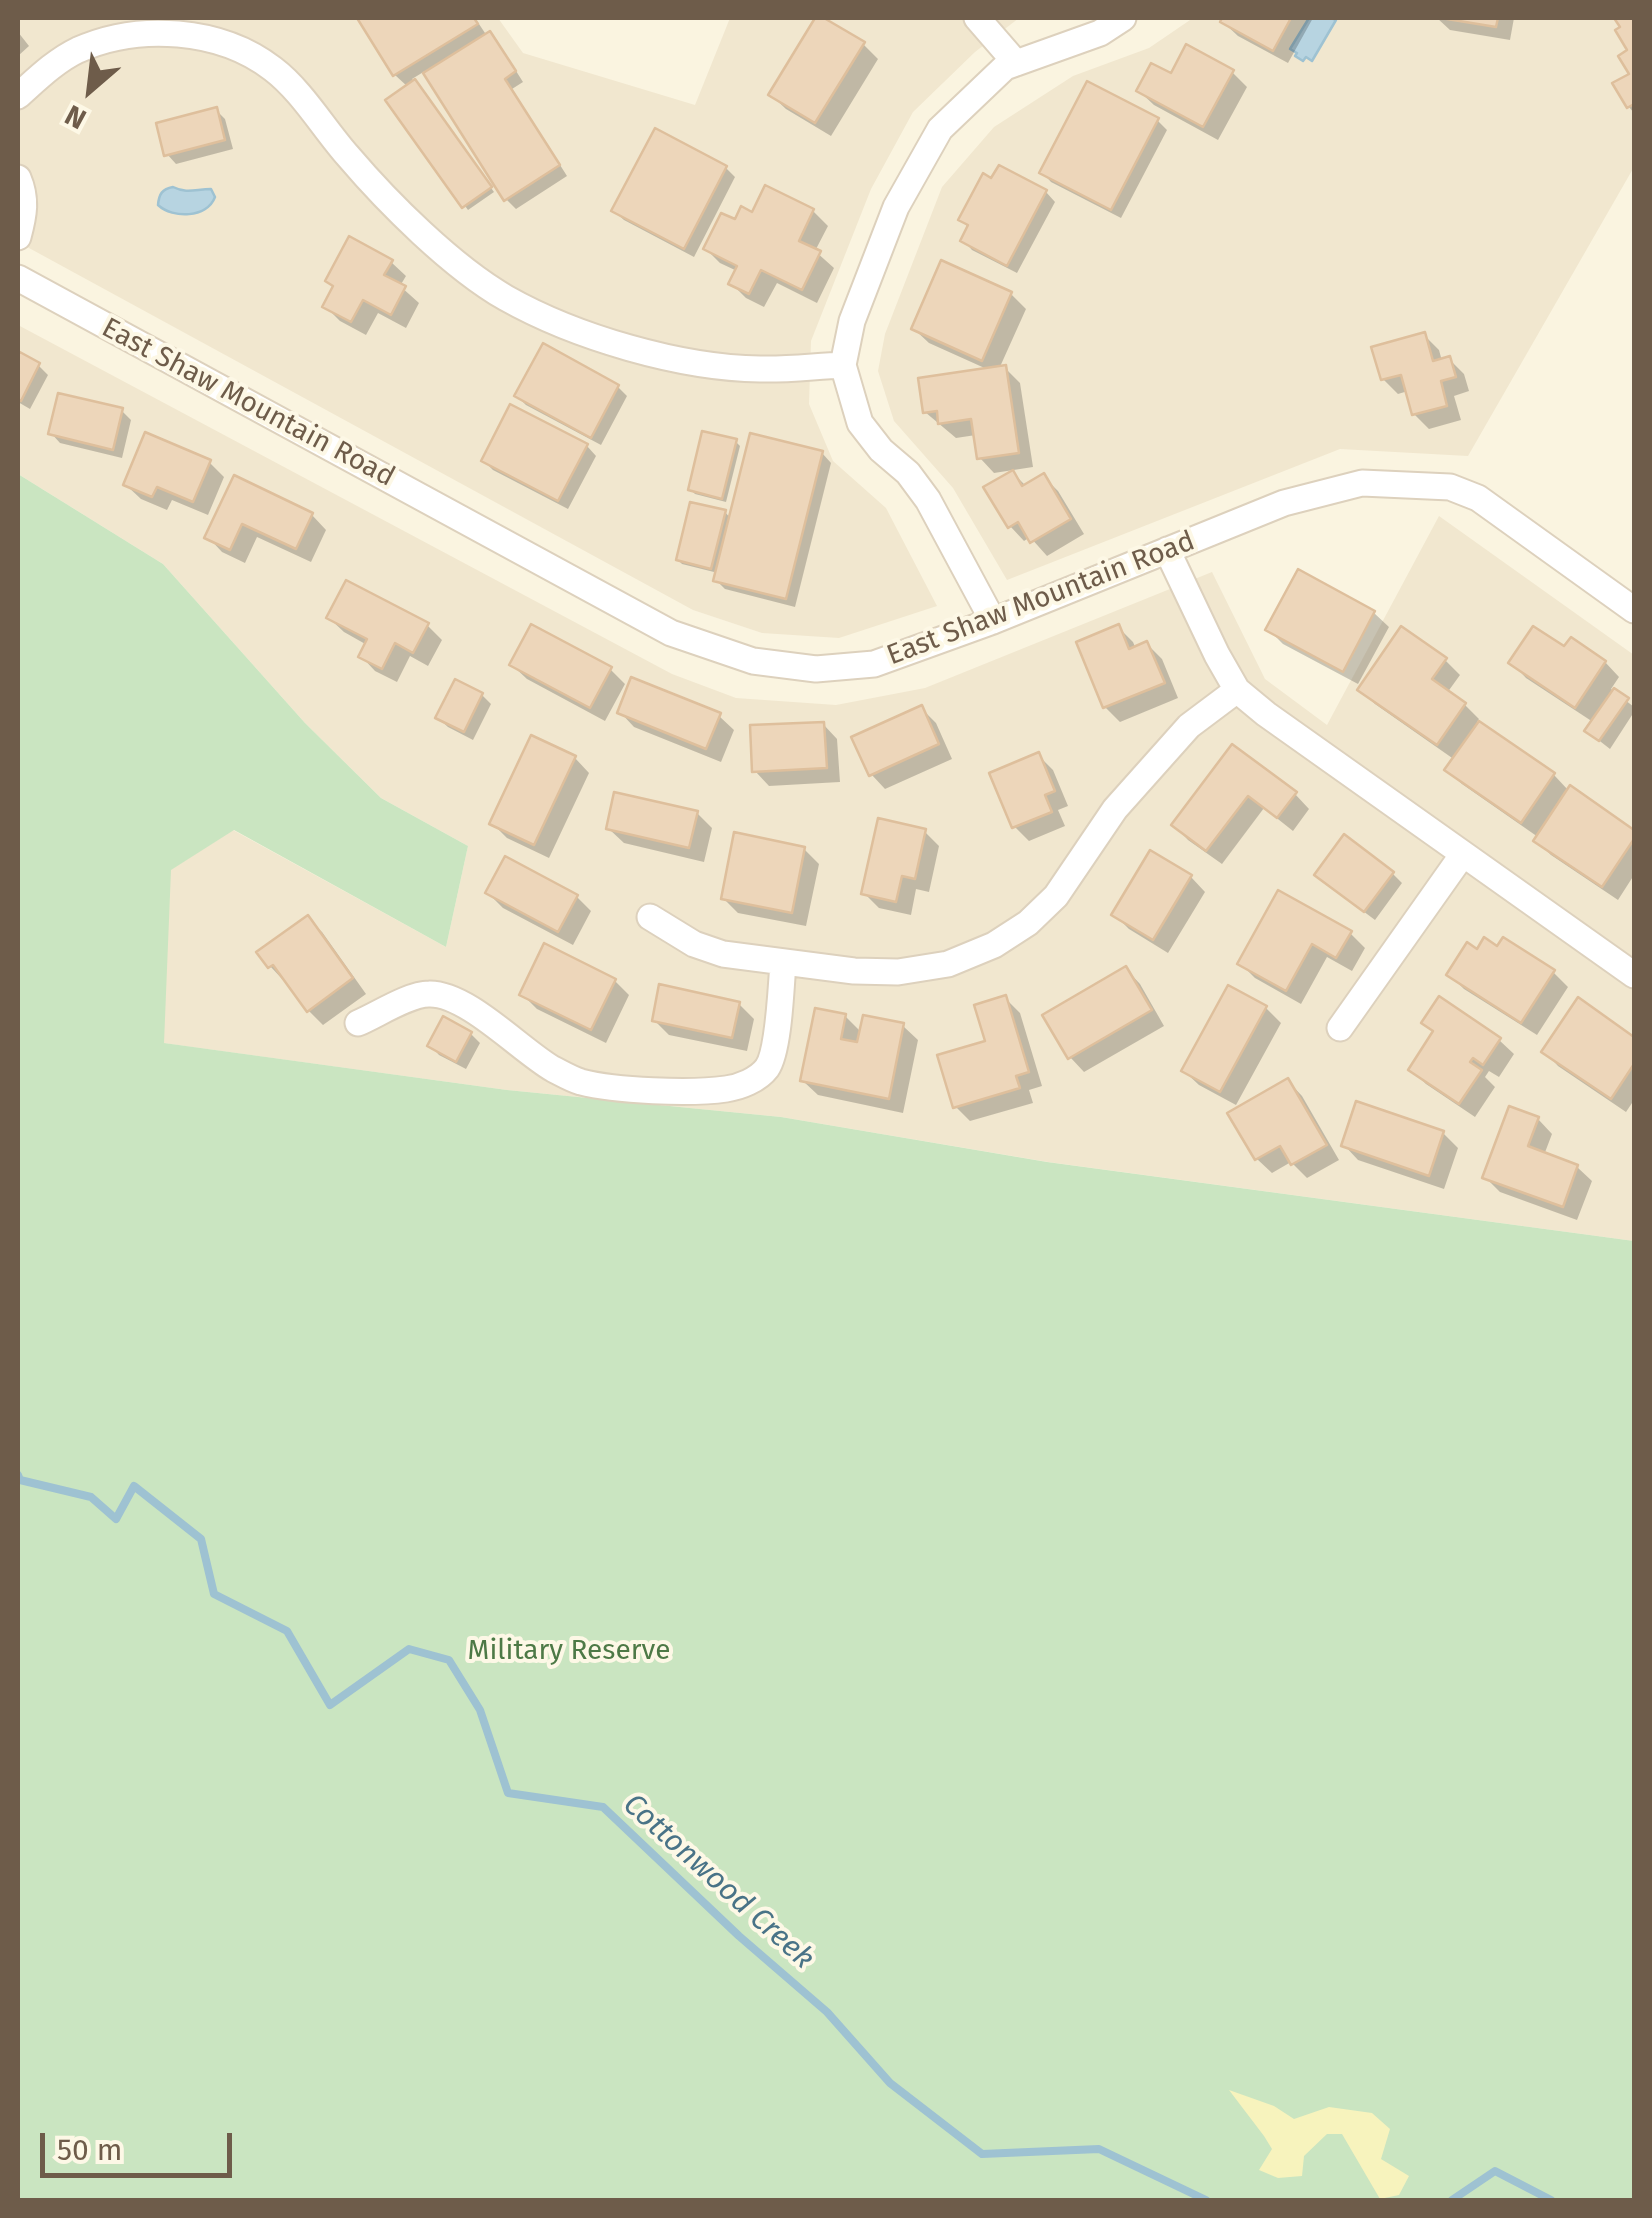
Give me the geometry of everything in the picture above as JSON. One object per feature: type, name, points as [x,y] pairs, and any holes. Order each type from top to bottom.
[{"type":"street","points":[[977,18],[1016,63]]},
{"type":"street","points":[[993,622],[928,500],[908,473],[881,450],[860,424],[843,365],[852,321],[896,207],[940,128],[1005,67],[1100,33],[1123,18]]},
{"type":"street","points":[[18,96],[76,51],[109,39],[203,28],[274,70],[349,158],[421,232],[474,277],[506,298],[567,326],[640,350],[708,366],[761,370],[843,365]]},
{"type":"street","points":[[18,178],[25,202],[18,237]]},
{"type":"street","name":"East Shaw Mountain Road","points":[[18,278],[671,632],[752,662],[816,669],[874,664],[993,622],[1284,503],[1362,483],[1450,488],[1478,498],[1634,610]]},
{"type":"street","points":[[1168,550],[1217,655],[1238,690],[1266,714],[1634,975]]},
{"type":"street","points":[[650,916],[694,944],[724,954],[854,971],[898,972],[948,964],[994,945],[1028,923],[1056,896],[1115,808],[1189,726],[1238,690]]},
{"type":"street","points":[[1340,1028],[1462,854]]},
{"type":"street","points":[[358,1022],[410,998],[429,994],[471,1009],[551,1068],[578,1082],[626,1088],[728,1089],[749,1083],[768,1068],[784,962]]},
{"type":"shaded area","points":[[18,18],[498,18],[523,53],[695,105],[730,18],[1019,18],[975,52],[913,112],[871,189],[811,341],[809,404],[833,461],[886,508],[937,606],[839,638],[762,633],[693,610],[18,242]]},
{"type":"shaded area","points":[[1193,18],[1634,18],[1634,167],[1468,456],[1340,449],[1007,580],[953,488],[894,421],[878,371],[885,334],[942,187],[994,127],[1073,76],[1149,48]]},
{"type":"shaded area","points":[[18,325],[672,674],[736,698],[836,705],[925,688],[1212,572],[1265,679],[1327,725],[1439,516],[1634,655],[1634,1241],[1048,1162],[781,1117],[507,1090],[163,1043],[170,870],[233,830],[446,947],[468,846],[381,798],[305,723],[163,564],[18,474]]},
{"type":"green space","name":"Military Reserve","points":[[18,474],[163,564],[305,723],[381,798],[468,846],[446,947],[234,830],[171,870],[164,1043],[507,1090],[781,1117],[1047,1162],[1634,1241],[1634,2200],[18,2200]]},
{"type":"sand","points":[[1229,2090],[1274,2106],[1294,2119],[1329,2107],[1372,2113],[1390,2129],[1381,2159],[1409,2176],[1399,2195],[1380,2199],[1342,2134],[1327,2134],[1304,2156],[1302,2176],[1278,2178],[1259,2170],[1272,2149]]},
{"type":"water","points":[[1309,18],[1336,20],[1312,61],[1306,57],[1303,61],[1290,49]]},
{"type":"water","points":[[173,187],[187,191],[211,189],[215,197],[197,212],[172,213],[158,205],[162,193]]},
{"type":"building","points":[[357,18],[474,18],[478,24],[393,76]]},
{"type":"building","points":[[815,18],[824,18],[865,42],[815,123],[768,95]]},
{"type":"building","points":[[1222,18],[1291,18],[1273,51],[1220,22]]},
{"type":"building","points":[[1441,18],[1498,18],[1496,27]]},
{"type":"building","points":[[1614,18],[1634,18],[1634,104],[1627,108],[1612,83],[1629,74],[1618,56],[1627,50],[1615,30],[1620,27]]},
{"type":"building","points":[[490,31],[516,71],[505,79],[560,165],[504,201],[423,73]]},
{"type":"building","points":[[1186,44],[1234,70],[1203,127],[1136,91],[1151,63],[1171,73]]},
{"type":"building","points":[[415,79],[492,187],[462,208],[385,100]]},
{"type":"building","points":[[1087,81],[1159,118],[1111,210],[1039,173]]},
{"type":"building","points":[[217,107],[225,140],[164,156],[156,123]]},
{"type":"building","points":[[655,128],[727,166],[684,249],[611,211]]},
{"type":"building","points":[[999,165],[1047,190],[1007,266],[960,241],[968,225],[958,220],[983,173],[991,178]]},
{"type":"building","points":[[765,185],[814,209],[799,241],[821,251],[802,290],[761,270],[749,294],[728,284],[737,266],[703,249],[721,213],[735,219],[741,206],[752,212]]},
{"type":"building","points":[[349,236],[393,260],[384,275],[406,286],[391,315],[363,300],[351,322],[322,307],[333,286],[325,281]]},
{"type":"building","points":[[941,260],[1012,292],[982,361],[911,329]]},
{"type":"building","points":[[1425,332],[1433,361],[1450,356],[1456,377],[1441,381],[1447,406],[1412,415],[1401,375],[1381,380],[1371,347]]},
{"type":"building","points":[[543,343],[619,385],[591,438],[514,396]]},
{"type":"building","points":[[18,351],[40,363],[21,401],[18,399]]},
{"type":"building","points":[[1006,365],[1019,453],[977,459],[971,419],[938,424],[937,411],[923,413],[918,378]]},
{"type":"building","points":[[58,393],[123,408],[113,450],[48,434]]},
{"type":"building","points":[[510,404],[588,444],[558,501],[481,461]]},
{"type":"building","points":[[702,431],[737,439],[722,499],[688,490]]},
{"type":"building","points":[[145,432],[211,460],[193,502],[157,487],[152,497],[123,485]]},
{"type":"building","points":[[750,433],[823,451],[786,599],[713,581]]},
{"type":"building","points":[[1013,470],[1022,486],[1044,473],[1071,519],[1030,543],[1018,522],[1008,528],[983,487]]},
{"type":"building","points":[[234,475],[313,513],[296,549],[242,524],[230,550],[204,538]]},
{"type":"building","points":[[690,502],[726,510],[711,569],[676,560]]},
{"type":"building","points":[[1298,569],[1375,611],[1343,672],[1265,630]]},
{"type":"building","points":[[346,580],[429,623],[413,653],[395,643],[382,669],[358,657],[367,639],[326,618]]},
{"type":"building","points":[[531,624],[612,667],[590,708],[509,665]]},
{"type":"building","points":[[1119,624],[1129,649],[1147,641],[1165,683],[1103,708],[1076,642]]},
{"type":"building","points":[[1401,626],[1447,658],[1432,679],[1466,703],[1437,745],[1357,690]]},
{"type":"building","points":[[1533,626],[1564,646],[1571,637],[1606,661],[1575,708],[1508,663]]},
{"type":"building","points":[[631,677],[721,713],[706,749],[617,713]]},
{"type":"building","points":[[455,679],[483,693],[464,732],[435,718]]},
{"type":"building","points":[[1614,688],[1629,698],[1599,741],[1584,731]]},
{"type":"building","points":[[922,705],[939,744],[869,776],[851,737]]},
{"type":"building","points":[[1479,721],[1555,773],[1521,823],[1444,770]]},
{"type":"building","points":[[824,722],[827,768],[752,772],[750,725]]},
{"type":"building","points":[[531,735],[576,756],[534,845],[489,824]]},
{"type":"building","points":[[1232,744],[1297,792],[1277,818],[1248,796],[1206,851],[1171,825]]},
{"type":"building","points":[[1039,752],[1055,791],[1045,795],[1052,812],[1012,828],[989,773]]},
{"type":"building","points":[[1570,785],[1634,830],[1634,839],[1602,887],[1533,841]]},
{"type":"building","points":[[614,792],[698,811],[689,848],[606,829]]},
{"type":"building","points":[[878,818],[926,829],[915,879],[902,876],[896,902],[861,894]]},
{"type":"building","points":[[734,832],[805,847],[792,913],[721,899]]},
{"type":"building","points":[[1344,834],[1394,872],[1364,912],[1314,875]]},
{"type":"building","points":[[1150,850],[1192,875],[1153,940],[1111,915]]},
{"type":"building","points":[[505,856],[578,895],[558,932],[485,893]]},
{"type":"building","points":[[1278,890],[1352,931],[1336,958],[1312,944],[1286,991],[1237,964]]},
{"type":"building","points":[[308,915],[353,978],[307,1012],[273,965],[268,968],[256,952]]},
{"type":"building","points":[[1484,937],[1497,946],[1503,937],[1555,970],[1521,1023],[1446,975],[1467,942],[1477,949]]},
{"type":"building","points":[[544,943],[616,979],[591,1030],[519,995]]},
{"type":"building","points":[[1126,966],[1152,1010],[1068,1059],[1042,1015]]},
{"type":"building","points":[[659,984],[740,1002],[732,1038],[652,1021]]},
{"type":"building","points":[[1228,985],[1267,1006],[1220,1092],[1181,1071]]},
{"type":"building","points":[[1006,995],[1029,1072],[1016,1076],[1020,1088],[953,1108],[937,1055],[985,1041],[974,1005]]},
{"type":"building","points":[[1439,996],[1501,1038],[1483,1065],[1473,1058],[1470,1062],[1482,1070],[1459,1104],[1408,1070],[1433,1031],[1421,1023]]},
{"type":"building","points":[[1578,997],[1634,1037],[1634,1064],[1611,1099],[1541,1052]]},
{"type":"building","points":[[815,1008],[846,1014],[841,1039],[857,1042],[863,1015],[904,1023],[889,1099],[800,1081]]},
{"type":"building","points":[[443,1016],[472,1032],[456,1062],[427,1046]]},
{"type":"building","points":[[1288,1078],[1327,1145],[1291,1165],[1280,1146],[1255,1160],[1227,1113]]},
{"type":"building","points":[[1356,1101],[1444,1131],[1429,1176],[1341,1146]]},
{"type":"building","points":[[1509,1106],[1539,1117],[1528,1146],[1578,1165],[1563,1207],[1482,1178]]},
{"type":"waterway","name":"Cottonwood Creek","points":[[18,1475],[20,1480],[91,1497],[116,1519],[134,1486],[201,1539],[214,1594],[287,1631],[330,1705],[409,1649],[449,1660],[480,1710],[508,1793],[603,1807],[739,1936],[827,2012],[890,2083],[982,2154],[1099,2149],[1206,2200]]},
{"type":"waterway","name":"Cottonwood Creek","points":[[1452,2200],[1495,2171],[1551,2200]]}]
